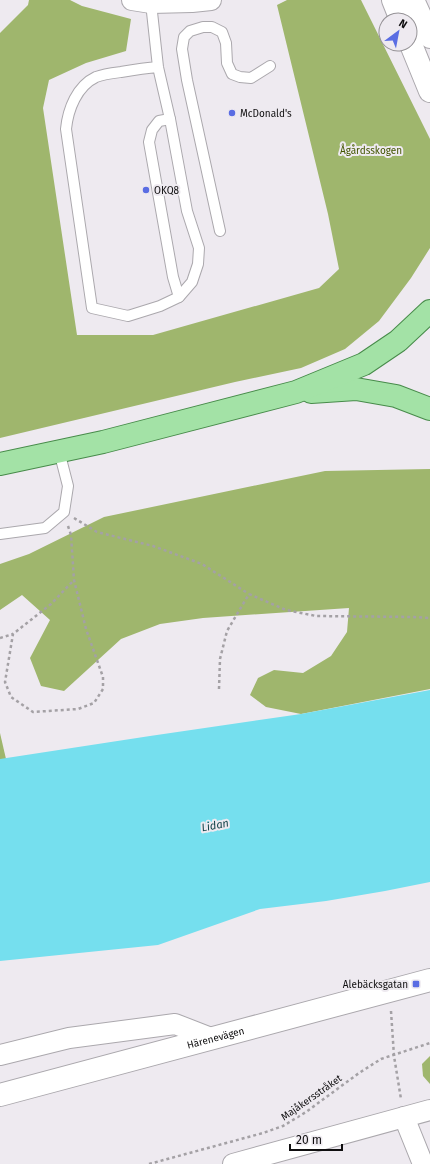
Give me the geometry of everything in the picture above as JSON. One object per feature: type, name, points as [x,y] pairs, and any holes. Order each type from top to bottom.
[{"type":"main road","points":[[0,464],[103,442],[296,392],[364,364],[398,341],[430,311]]},
{"type":"main road","points":[[296,392],[356,389],[396,396],[430,409]]},
{"type":"street","points":[[141,2],[192,2],[211,0]]},
{"type":"street","points":[[393,0],[398,12]]},
{"type":"street","points":[[413,0],[430,38]]},
{"type":"street","points":[[414,52],[430,91]]},
{"type":"street","name":"Härenevägen","points":[[0,1095],[430,980]]},
{"type":"street","points":[[0,1055],[69,1038],[175,1024],[210,1038]]},
{"type":"street","points":[[233,1164],[430,1110]]},
{"type":"street","points":[[404,1117],[422,1164]]},
{"type":"lane","points":[[141,2],[158,67],[170,119],[187,211],[199,248],[198,264],[192,282],[179,297],[160,306],[128,316],[92,308],[66,129],[67,117],[78,93],[86,83],[97,77],[111,73],[158,67]]},
{"type":"lane","points":[[220,231],[187,80],[182,49],[184,37],[190,31],[203,27],[212,27],[222,32],[226,43],[227,63],[232,74],[240,77],[251,78],[270,66]]},
{"type":"lane","points":[[170,119],[159,122],[152,130],[150,142],[173,277],[179,297]]},
{"type":"lane","points":[[0,534],[45,528],[64,512],[68,486],[59,451]]},
{"type":"path","points":[[13,634],[5,682],[11,697],[33,712],[78,709],[94,703],[102,689],[103,677],[86,629],[74,580],[71,535],[64,512]]},
{"type":"path","points":[[64,512],[97,532],[153,546],[202,564],[250,594],[286,610],[316,616],[430,618]]},
{"type":"path","points":[[0,638],[13,634],[51,604],[74,580]]},
{"type":"path","points":[[219,690],[220,659],[227,631],[250,594]]},
{"type":"path","points":[[389,991],[394,1056],[404,1117]]},
{"type":"path","name":"Majåkersstråket","points":[[149,1164],[284,1126],[381,1059],[430,1043]]},
{"type":"green space","name":"Ågårdsskogen","points":[[29,0],[70,0],[82,6],[131,19],[126,51],[86,63],[49,80],[43,108],[77,335],[153,335],[319,288],[339,269],[328,214],[277,5],[287,0],[361,0],[378,34],[378,52],[387,52],[430,139],[430,248],[411,278],[379,321],[345,349],[301,368],[235,382],[0,438],[0,33],[28,5]]},
{"type":"green space","points":[[430,469],[430,689],[301,714],[266,707],[250,695],[258,678],[274,670],[303,673],[331,656],[347,632],[349,608],[203,618],[160,624],[121,639],[64,691],[41,686],[30,658],[50,620],[22,595],[0,610],[0,564],[29,554],[104,517],[325,471]]},
{"type":"green space","points":[[0,733],[6,759],[0,759]]},
{"type":"green space","points":[[430,1056],[430,1084],[423,1076],[422,1064]]},
{"type":"water","name":"Lidan","points":[[430,690],[430,882],[326,901],[260,909],[158,945],[0,961],[0,759],[301,714]]},
{"type":"place","name":"McDonald's","points":[[232,113]]},
{"type":"place","name":"OKQ8","points":[[146,190]]},
{"type":"place","name":"Alebäcksgatan","points":[[416,984]]}]
